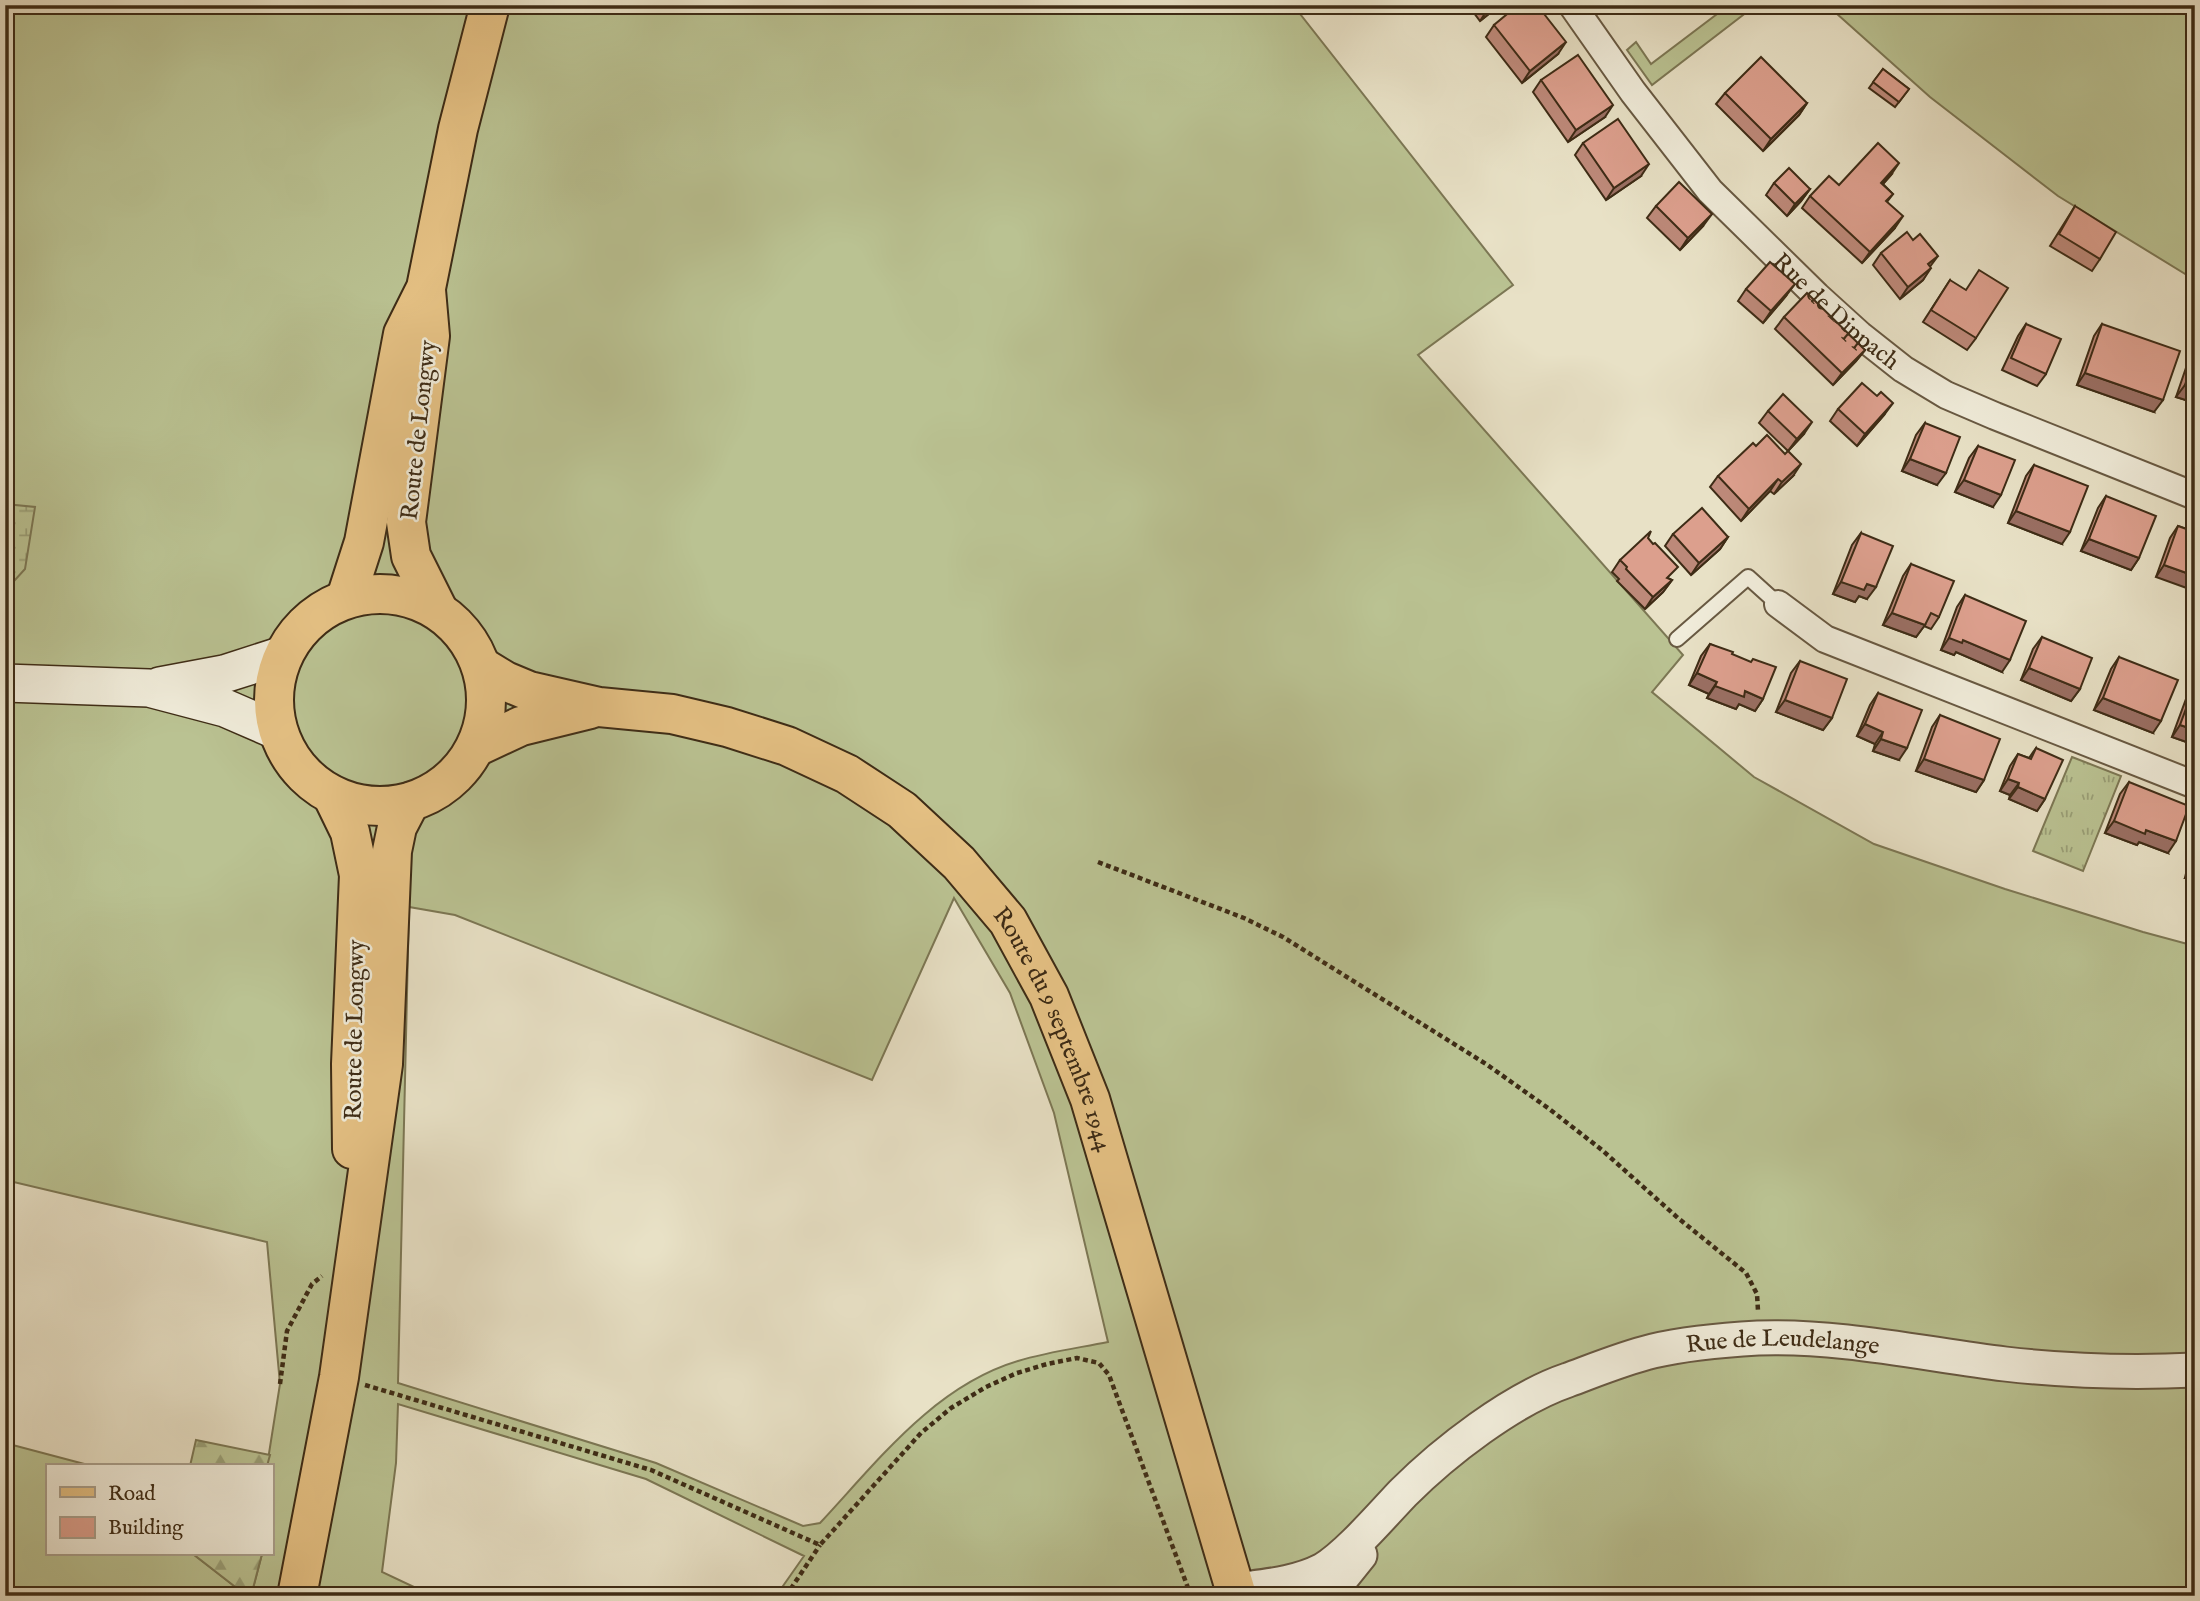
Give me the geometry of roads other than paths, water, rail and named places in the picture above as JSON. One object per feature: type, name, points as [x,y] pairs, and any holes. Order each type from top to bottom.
[{"type":"main road","name":"Route de Longwy","points":[[346,598],[364,542],[403,334],[426,288],[458,129],[490,5]]},
{"type":"main road","name":"Route de Longwy","points":[[426,288],[430,336],[406,522],[411,556],[437,608]]},
{"type":"main road","points":[[369,593],[392,593],[415,598],[437,608],[456,624],[472,644],[482,667],[487,694],[486,708],[485,721],[476,747],[452,778],[437,790],[410,803],[383,807],[357,804],[332,795],[308,779],[290,757],[278,731],[274,705],[275,679],[284,655],[299,630],[320,611],[346,598],[369,593]]},
{"type":"main road","points":[[5,683],[149,688],[225,674],[284,655]]},
{"type":"main road","points":[[482,667],[529,691],[599,707]]},
{"type":"main road","points":[[149,688],[225,708],[278,731]]},
{"type":"main road","points":[[476,747],[522,726],[599,707]]},
{"type":"main road","name":"Route du 9 septembre 1944","points":[[599,707],[672,714],[727,727],[787,746],[847,774],[902,810],[959,863],[1008,921],[1049,996],[1090,1099],[1237,1593]]},
{"type":"main road","name":"Route de Longwy","points":[[332,795],[350,832],[359,875],[351,1064],[354,1270]]},
{"type":"main road","name":"Route de Longwy","points":[[297,1596],[339,1377],[383,1064],[392,851],[397,827],[410,803]]},
{"type":"street","name":"Rue de Dippach","points":[[1572,5],[1633,92],[1710,191],[1817,296],[1903,369],[1946,394],[1995,416],[2195,496]]},
{"type":"street","points":[[1778,604],[1825,639],[2195,785]]},
{"type":"street","name":"Rue de Leudelange","points":[[1237,1593],[1285,1584],[1323,1569],[1461,1442],[1513,1407],[1563,1381],[1652,1351],[1713,1342],[1793,1338],[2007,1364],[2104,1370],[2195,1370]]},
{"type":"street","name":"Rue de Leudelange","points":[[1327,1596],[1409,1488]]},
{"type":"lane","points":[[1677,639],[1748,577],[1778,604]]}]
